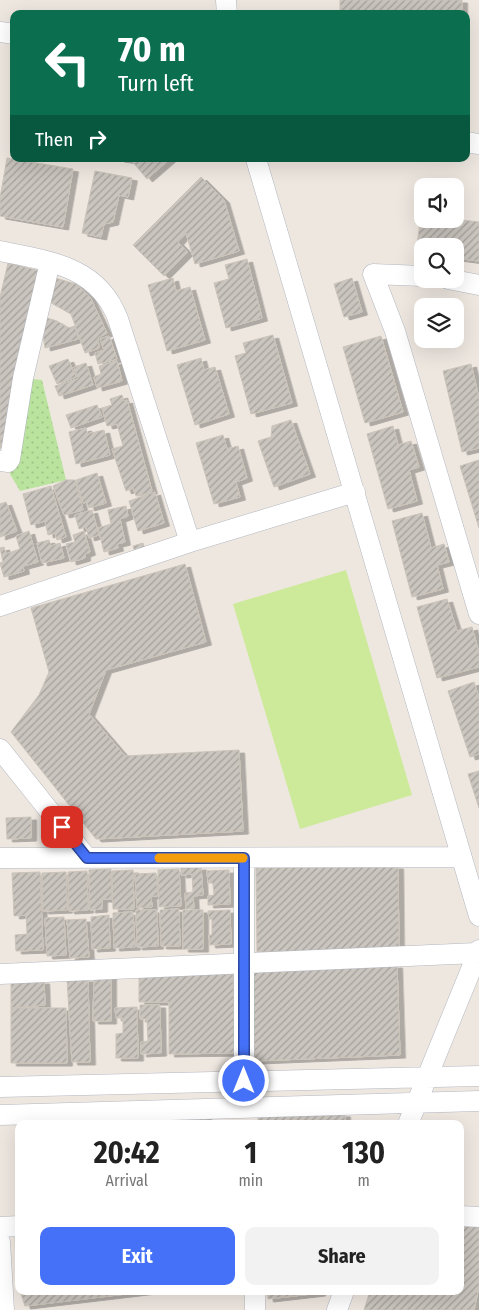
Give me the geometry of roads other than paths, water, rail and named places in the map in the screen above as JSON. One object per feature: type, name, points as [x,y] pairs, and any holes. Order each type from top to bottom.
[{"type":"street","points":[[257,162],[479,916]]},
{"type":"street","points":[[0,251],[67,267],[94,283],[114,308],[190,542]]},
{"type":"street","points":[[0,461],[8,462],[10,459],[23,378],[50,262]]},
{"type":"street","points":[[414,276],[372,274],[395,331],[479,614]]},
{"type":"street","points":[[464,282],[479,284]]},
{"type":"street","points":[[1,603],[190,542],[355,492]]},
{"type":"street","points":[[0,749],[87,858]]},
{"type":"street","points":[[0,858],[461,857]]},
{"type":"street","points":[[244,858],[244,1081]]},
{"type":"street","points":[[0,974],[478,952],[410,1120]]},
{"type":"street","points":[[0,1087],[479,1076]]},
{"type":"street","points":[[0,1115],[250,1116],[417,1103],[479,1101]]},
{"type":"street","points":[[464,1216],[479,1217]]},
{"type":"street","points":[[0,1227],[15,1226]]},
{"type":"street","points":[[0,1242],[4,1310]]},
{"type":"street","points":[[255,1295],[255,1310]]},
{"type":"street","points":[[337,1310],[343,1295]]}]
